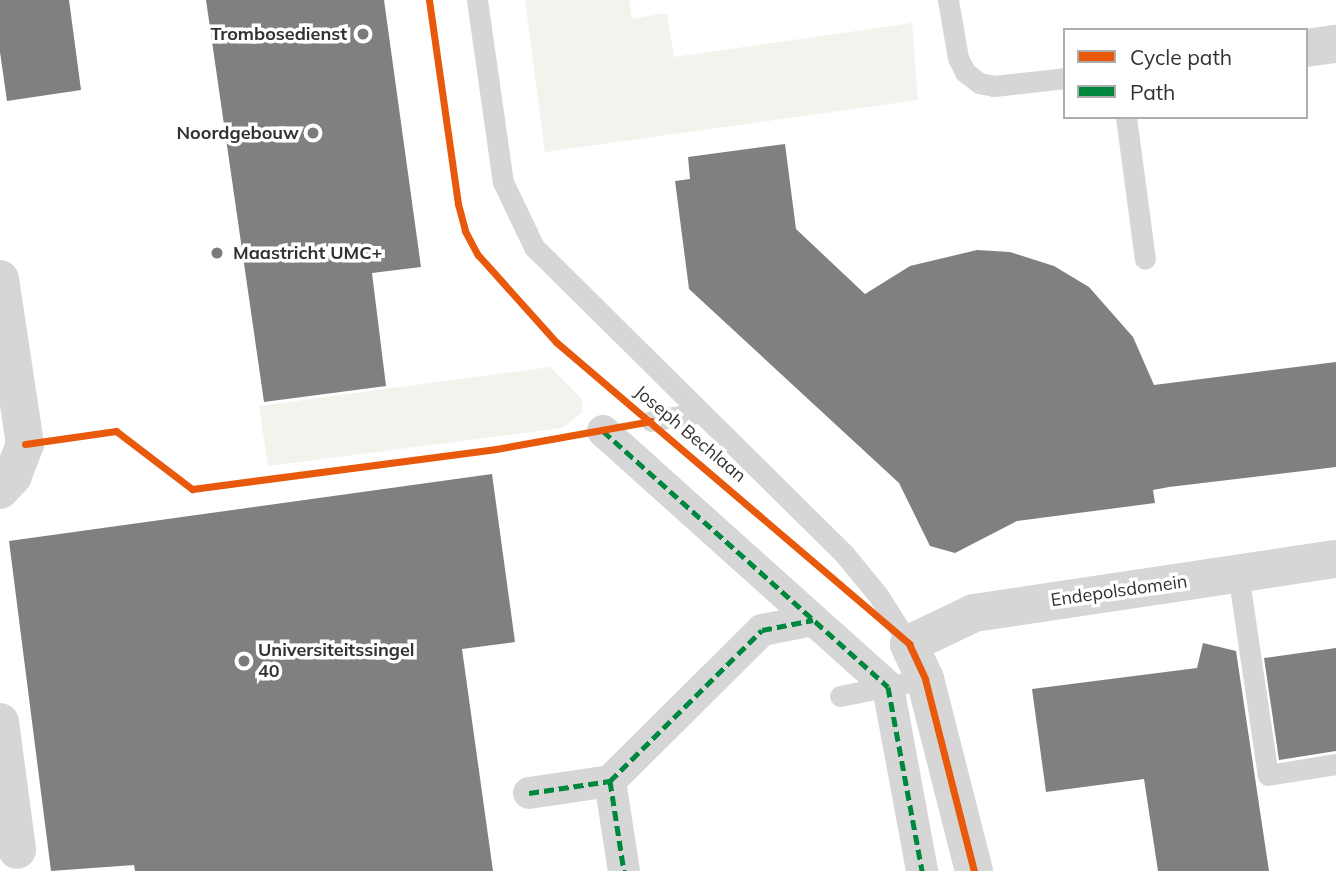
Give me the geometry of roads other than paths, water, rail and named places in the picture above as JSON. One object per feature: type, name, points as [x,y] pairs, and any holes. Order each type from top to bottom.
[{"type":"street","points":[[1308,48],[1336,44]]},
{"type":"street","points":[[0,279],[25,444],[13,476],[0,490]]},
{"type":"street","points":[[603,431],[888,687],[922,871]]},
{"type":"street","name":"Endepolsdomein","points":[[909,644],[974,612],[1336,559]]},
{"type":"street","points":[[529,793],[610,781],[762,629],[813,620]]},
{"type":"street","name":"Joseph Bechlaan","points":[[909,644],[925,679],[974,871]]},
{"type":"street","points":[[2,739],[17,850]]},
{"type":"street","points":[[610,781],[624,871]]},
{"type":"lane","name":"Joseph Bechlaan","points":[[477,0],[503,182],[534,247],[697,413],[845,555],[878,595],[909,644]]},
{"type":"lane","points":[[948,0],[958,58],[979,83],[994,86],[1063,78]]},
{"type":"lane","points":[[1126,119],[1145,259]]},
{"type":"lane","points":[[651,421],[697,413]]},
{"type":"lane","points":[[1238,573],[1268,775],[1336,765]]},
{"type":"lane","points":[[840,696],[925,679]]},
{"type":"place","name":"Trombosedienst","points":[[363,34]]},
{"type":"place","name":"Noordgebouw","points":[[313,133]]},
{"type":"place","name":"Maastricht UMC+","points":[[217,253]]},
{"type":"place","name":"Universiteitssingel 40","points":[[244,661]]}]
